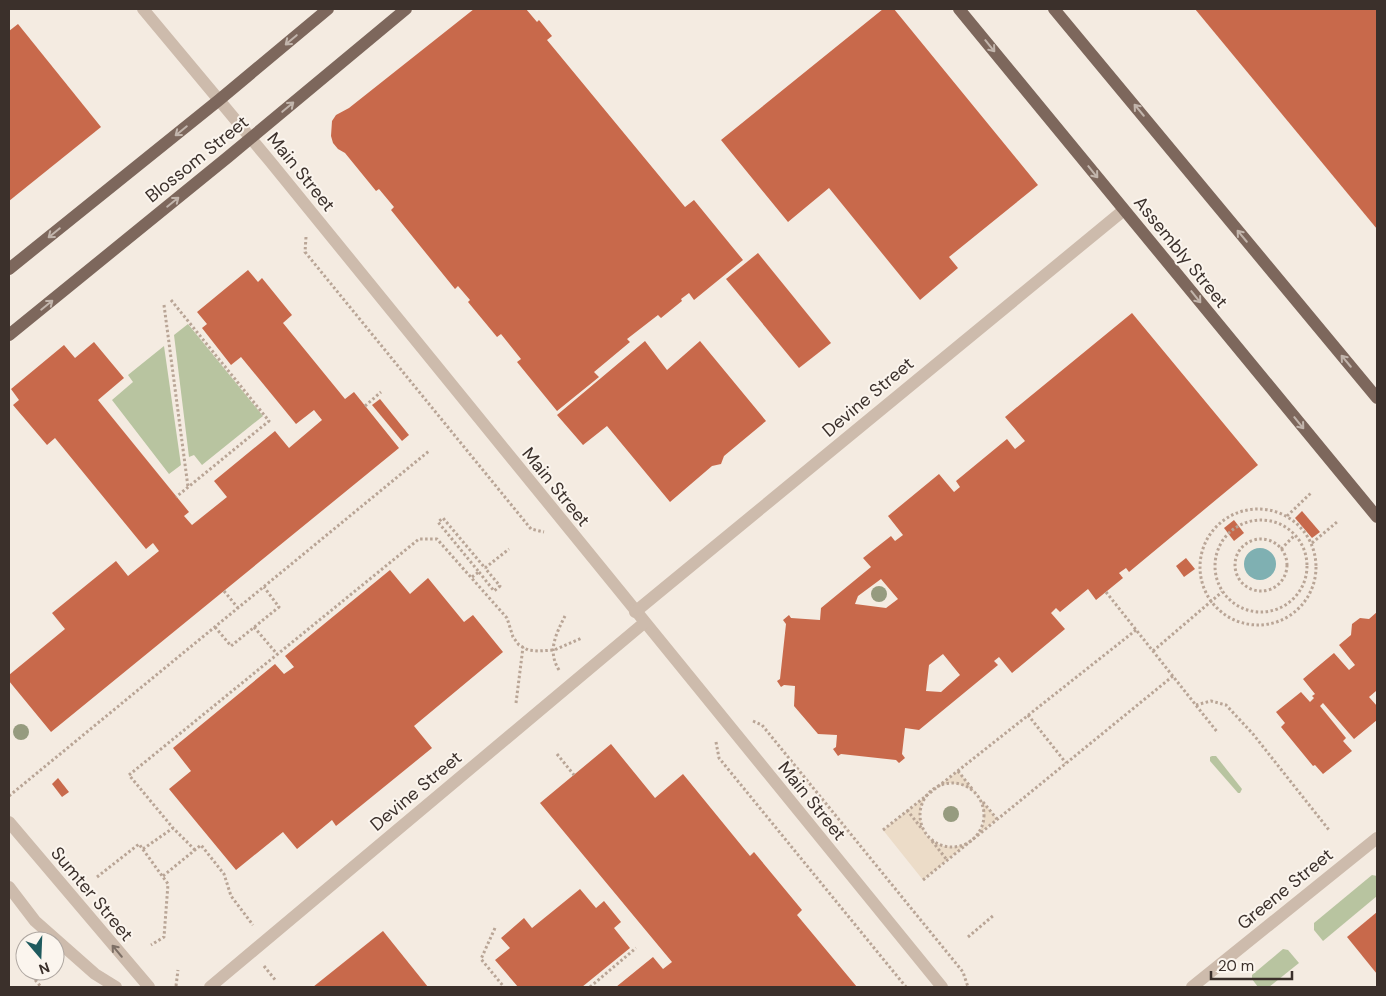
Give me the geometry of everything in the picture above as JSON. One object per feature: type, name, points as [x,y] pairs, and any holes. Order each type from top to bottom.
[{"type":"main road","name":"Blossom Street","points":[[9,269],[219,100],[328,9]]},
{"type":"main road","name":"Blossom Street","points":[[9,336],[406,9]]},
{"type":"main road","name":"Assembly Street","points":[[958,9],[1377,517]]},
{"type":"main road","points":[[1054,9],[1377,398]]},
{"type":"street","name":"Main Street","points":[[143,9],[578,541],[937,986]]},
{"type":"street","name":"Devine Street","points":[[635,612],[1124,210]]},
{"type":"street","name":"Devine Street","points":[[210,987],[644,623]]},
{"type":"street","name":"Sumter Street","points":[[9,822],[149,987]]},
{"type":"street","name":"Greene Street","points":[[1192,987],[1377,838]]},
{"type":"street","points":[[9,887],[36,921],[95,974],[116,987]]},
{"type":"path","points":[[308,209],[305,252],[311,260],[531,529],[578,541]]},
{"type":"path","points":[[171,300],[269,421],[176,497]]},
{"type":"path","points":[[164,306],[188,487]]},
{"type":"path","points":[[365,406],[381,392]]},
{"type":"path","points":[[9,796],[429,451]]},
{"type":"path","points":[[1287,516],[1312,492]]},
{"type":"path","points":[[1248,509],[1268,509],[1287,516],[1302,527],[1312,543],[1317,561],[1316,580],[1308,598],[1296,612],[1279,622],[1261,626],[1242,623],[1225,615],[1211,602],[1202,584],[1200,565],[1204,545],[1214,528],[1230,516],[1248,509]]},
{"type":"path","points":[[443,518],[500,586],[494,591],[479,572],[438,522],[443,518]]},
{"type":"path","points":[[1253,520],[1268,520],[1284,526],[1296,534],[1304,550],[1307,567],[1303,584],[1296,596],[1289,602],[1274,610],[1252,612],[1240,608],[1228,600],[1222,592],[1216,581],[1215,556],[1219,544],[1233,528],[1253,520]]},
{"type":"path","points":[[1312,543],[1337,522]]},
{"type":"path","points":[[1281,549],[1296,534]]},
{"type":"path","points":[[195,850],[173,828],[129,776],[419,538],[438,539],[507,618],[513,637],[523,647],[528,650],[552,650],[567,646],[582,638]]},
{"type":"path","points":[[1253,540],[1270,540],[1281,549],[1286,559],[1287,567],[1285,575],[1273,588],[1256,591],[1247,588],[1240,582],[1234,566],[1240,550],[1246,544],[1253,540]]},
{"type":"path","points":[[486,568],[509,548]]},
{"type":"path","points":[[472,577],[479,572]]},
{"type":"path","points":[[215,627],[231,646],[279,606],[264,587]]},
{"type":"path","points":[[224,591],[238,608]]},
{"type":"path","points":[[1106,592],[1218,733]]},
{"type":"path","points":[[1153,651],[1222,592]]},
{"type":"path","points":[[565,616],[558,630],[552,650],[557,668],[572,684]]},
{"type":"path","points":[[254,627],[277,654]]},
{"type":"path","points":[[883,830],[1136,630]]},
{"type":"path","points":[[512,734],[523,647]]},
{"type":"path","points":[[923,880],[1173,676]]},
{"type":"path","points":[[1196,705],[1211,701],[1226,705],[1252,734],[1329,830]]},
{"type":"path","points":[[1028,715],[1066,763]]},
{"type":"path","points":[[744,718],[762,725],[963,972],[968,987]]},
{"type":"path","points":[[715,739],[719,758],[906,987]]},
{"type":"path","points":[[557,754],[574,775]]},
{"type":"path","points":[[958,770],[997,819]]},
{"type":"path","points":[[950,783],[970,789],[978,796],[984,814],[983,824],[979,833],[972,840],[963,845],[943,846],[934,842],[926,835],[920,816],[921,807],[925,798],[932,791],[950,783]]},
{"type":"path","points":[[907,810],[947,860]]},
{"type":"path","points":[[143,850],[173,828]]},
{"type":"path","points":[[97,877],[139,844],[168,884],[164,937],[151,945]]},
{"type":"path","points":[[163,876],[201,845],[224,874],[228,890],[238,907],[266,941]]},
{"type":"path","points":[[968,937],[994,915]]},
{"type":"path","points":[[495,928],[481,959],[504,987]]},
{"type":"path","points":[[590,987],[636,948]]},
{"type":"path","points":[[176,986],[178,970]]},
{"type":"green space","points":[[188,324],[263,416],[202,465],[194,455],[189,457],[174,335]]},
{"type":"green space","points":[[164,346],[181,465],[169,474],[112,400],[133,382],[128,375]]},
{"type":"green space","points":[[1212,756],[1216,756],[1242,789],[1240,793],[1210,761]]},
{"type":"green space","points":[[1372,875],[1377,876],[1377,896],[1323,941],[1314,930],[1314,923]]},
{"type":"green space","points":[[1283,949],[1288,950],[1299,963],[1269,987],[1258,987],[1252,979],[1252,975]]},
{"type":"shaded area","points":[[958,771],[977,794],[961,785],[950,783],[935,789]]},
{"type":"shaded area","points":[[930,793],[925,798],[921,807],[920,816],[926,835],[934,842],[943,846],[953,847],[971,841],[923,880],[883,830]]},
{"type":"shaded area","points":[[979,796],[997,819],[974,838],[979,833],[983,824],[984,814]]},
{"type":"water","points":[[1260,548],[1266,549],[1271,553],[1275,558],[1275,570],[1271,575],[1266,579],[1260,580],[1254,579],[1249,575],[1245,570],[1244,564],[1245,558],[1249,553],[1254,549]]},
{"type":"building","points":[[474,9],[526,9],[537,22],[539,20],[552,36],[547,40],[685,207],[694,200],[743,260],[694,300],[689,293],[661,318],[658,315],[627,339],[630,342],[594,372],[599,377],[557,411],[517,362],[521,359],[501,334],[497,337],[468,302],[470,300],[458,286],[455,289],[391,210],[394,207],[379,189],[376,191],[345,153],[338,149],[333,143],[331,136],[332,121],[336,115],[349,108]]},
{"type":"building","points":[[883,9],[894,9],[1038,185],[949,257],[958,268],[920,300],[829,188],[788,222],[721,140]]},
{"type":"building","points":[[1195,9],[1377,9],[1377,229]]},
{"type":"building","points":[[18,24],[101,127],[9,201],[9,31]]},
{"type":"building","points":[[758,253],[831,343],[799,368],[726,279]]},
{"type":"building","points":[[248,270],[258,282],[262,278],[292,315],[283,323],[345,399],[354,392],[399,448],[51,732],[9,681],[9,675],[65,629],[52,613],[116,561],[128,576],[159,551],[153,543],[146,549],[55,438],[47,445],[13,405],[19,400],[11,389],[64,345],[75,358],[94,342],[124,378],[98,400],[189,512],[184,516],[192,525],[227,497],[214,481],[275,431],[289,448],[322,420],[314,410],[296,424],[241,357],[231,365],[202,328],[207,324],[197,312]]},
{"type":"building","points":[[1132,313],[1258,465],[1129,572],[1126,568],[1119,573],[1123,578],[1096,600],[1088,589],[1060,612],[1056,608],[1051,613],[1065,629],[1012,673],[999,657],[994,661],[998,665],[919,730],[905,728],[902,754],[905,758],[899,763],[896,760],[841,754],[838,756],[833,749],[836,747],[837,735],[818,734],[794,706],[795,686],[784,685],[781,687],[777,681],[780,679],[786,624],[783,620],[789,615],[791,618],[820,620],[821,608],[871,567],[863,558],[891,536],[895,541],[903,535],[888,516],[939,474],[954,492],[960,487],[956,481],[1007,439],[1015,449],[1025,441],[1005,417]],"holes":[[[881,579],[898,599],[886,608],[855,604],[858,596]],[[943,654],[960,675],[941,692],[926,691],[929,665]]]},
{"type":"building","points":[[645,341],[667,370],[700,341],[766,421],[724,456],[721,464],[712,466],[670,502],[607,426],[583,445],[557,415]]},
{"type":"building","points":[[380,399],[409,435],[402,441],[372,405]]},
{"type":"building","points":[[1302,511],[1320,532],[1312,538],[1295,518]]},
{"type":"building","points":[[1234,520],[1244,533],[1234,541],[1224,528]]},
{"type":"building","points":[[1186,558],[1195,569],[1184,577],[1176,566]]},
{"type":"building","points":[[390,570],[410,594],[428,578],[464,622],[473,615],[503,652],[414,726],[432,748],[336,826],[332,820],[297,849],[283,832],[236,870],[169,789],[191,771],[173,748],[275,664],[284,674],[294,667],[285,656]]},
{"type":"building","points":[[1377,612],[1377,694],[1376,691],[1369,697],[1377,706],[1377,720],[1354,739],[1323,703],[1320,706],[1346,738],[1343,741],[1352,751],[1323,774],[1315,765],[1313,766],[1281,727],[1285,723],[1276,712],[1301,692],[1310,702],[1314,698],[1312,696],[1315,694],[1303,679],[1334,653],[1349,670],[1355,665],[1339,645],[1351,635],[1352,624],[1360,618],[1369,619]]},
{"type":"building","points":[[611,744],[655,798],[683,774],[750,856],[754,852],[802,910],[797,915],[857,987],[616,987],[653,957],[663,969],[672,962],[540,803]]},
{"type":"building","points":[[58,778],[69,792],[62,797],[52,784]]},
{"type":"building","points":[[580,889],[596,908],[604,901],[621,922],[614,928],[630,948],[582,987],[518,987],[495,960],[510,948],[501,938],[524,918],[532,928]]},
{"type":"building","points":[[1377,912],[1377,974],[1347,937]]},
{"type":"building","points":[[383,931],[428,987],[313,987]]}]
